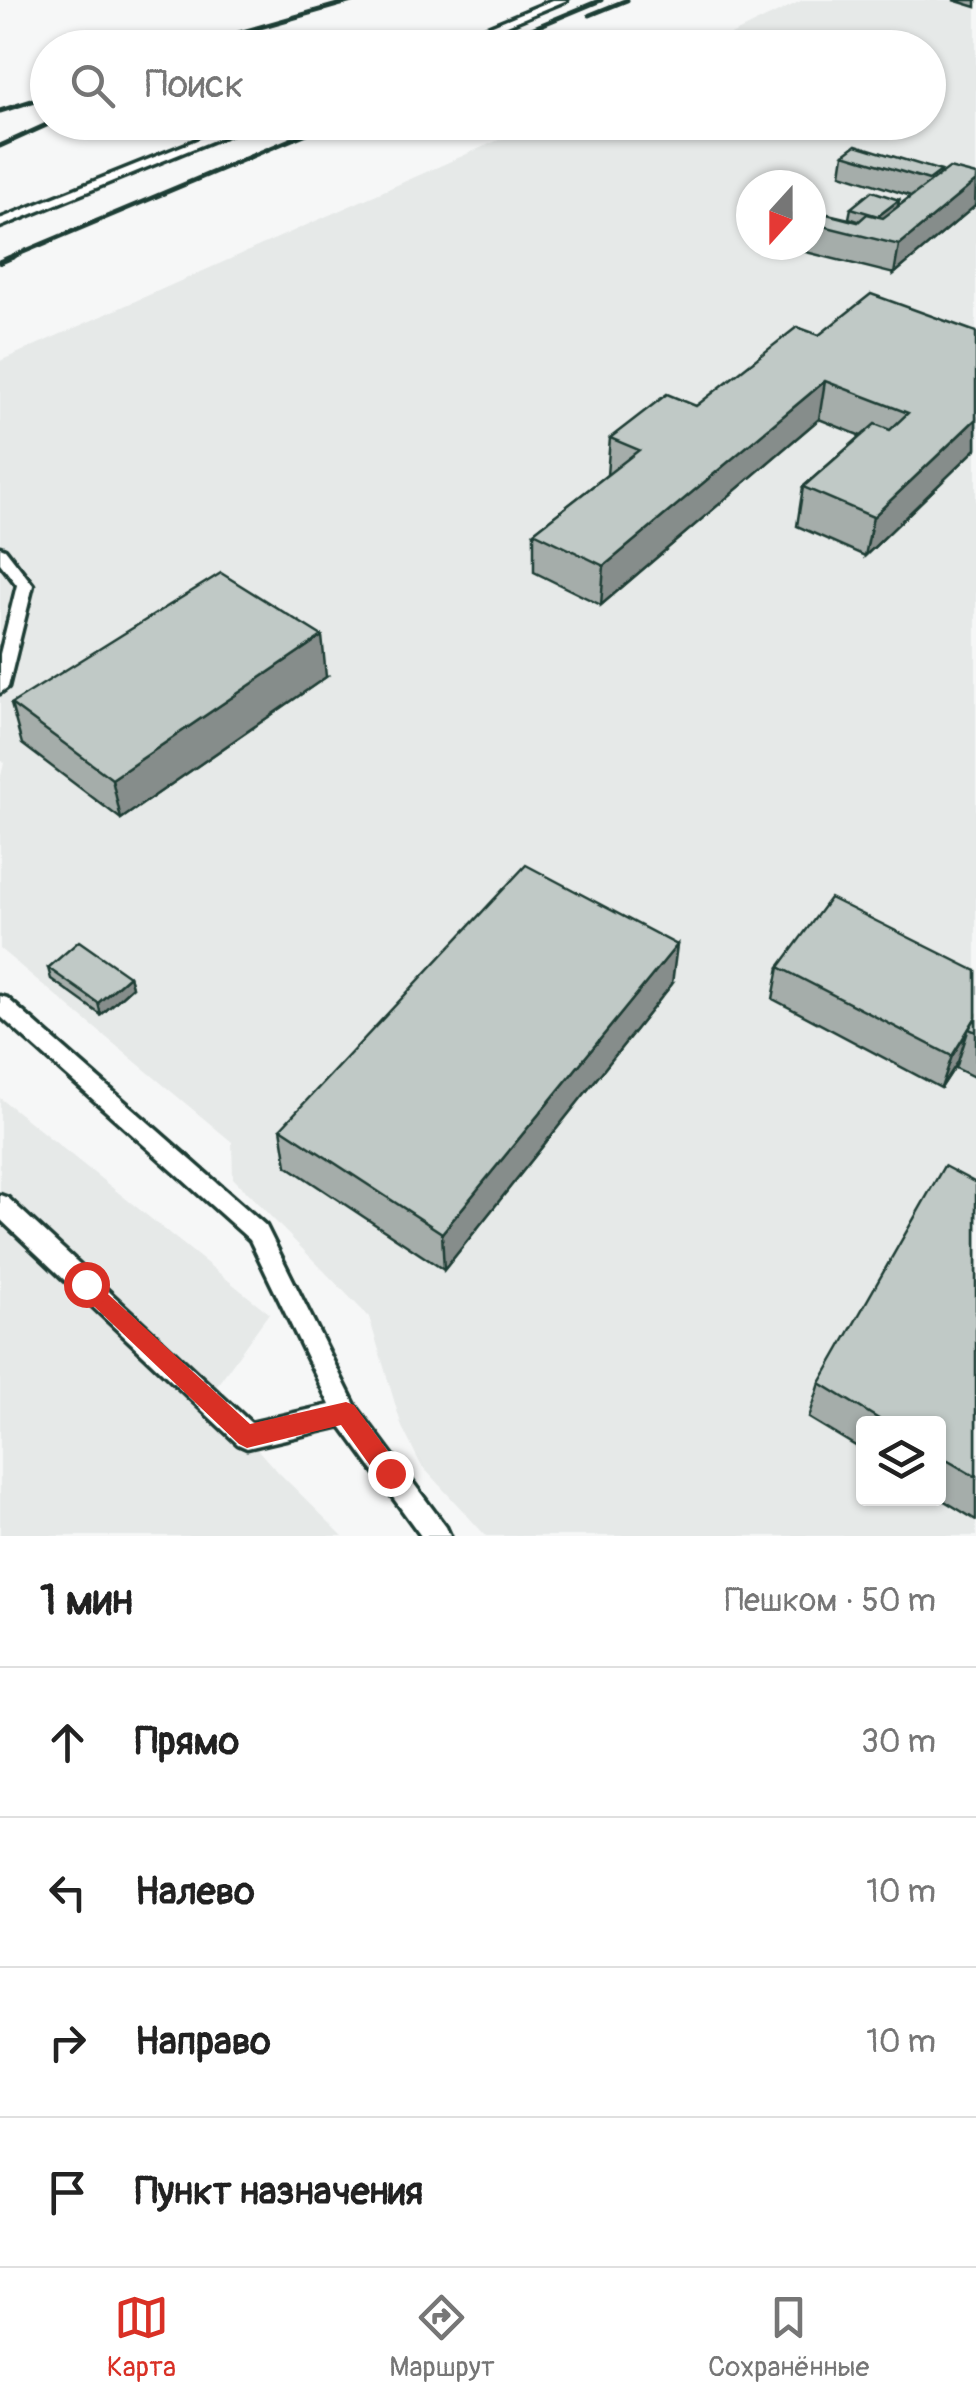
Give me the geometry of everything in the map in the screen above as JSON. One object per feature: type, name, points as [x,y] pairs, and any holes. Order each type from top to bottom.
[{"type":"lane","points":[[487,30],[562,0]]},
{"type":"lane","points":[[0,223],[208,140]]},
{"type":"lane","points":[[0,552],[25,585],[0,687]]},
{"type":"lane","points":[[0,1004],[258,1233],[346,1412],[437,1536]]},
{"type":"lane","points":[[0,1204],[247,1436],[346,1412]]},
{"type":"shaded area","points":[[803,0],[976,0],[976,1536],[486,1536],[421,1465],[402,1427],[369,1317],[233,1178],[232,1142],[0,949],[0,780],[4,763],[0,760],[0,361],[499,140],[946,140],[946,30],[741,30]]},
{"type":"shaded area","points":[[0,1098],[269,1313],[210,1395],[272,1466],[343,1536],[0,1536]]},
{"type":"building","points":[[856,145],[941,171],[929,180],[844,154]]},
{"type":"building","points":[[949,168],[976,175],[976,181],[899,245],[826,227],[826,214],[858,222],[867,214],[883,218]]},
{"type":"building","points":[[872,191],[899,200],[878,216],[851,208]]},
{"type":"building","points":[[871,294],[976,332],[976,419],[873,517],[803,487],[875,424],[890,430],[908,413],[825,381],[604,566],[534,532],[639,450],[610,438],[667,394],[696,406],[797,327],[819,335]]},
{"type":"building","points":[[221,573],[322,636],[112,779],[11,704]]},
{"type":"building","points":[[526,865],[677,945],[442,1233],[281,1128]]},
{"type":"building","points":[[830,898],[976,971],[976,1017],[952,1056],[779,967]]},
{"type":"building","points":[[79,941],[129,976],[98,1003],[48,968]]},
{"type":"building","points":[[944,1166],[976,1183],[976,1477],[946,1460],[946,1416],[874,1416],[820,1383]]},
{"type":"railway","points":[[249,30],[355,0]]},
{"type":"railway","points":[[529,30],[601,0]]},
{"type":"railway","points":[[590,15],[627,0]]},
{"type":"railway","points":[[0,111],[30,102]]},
{"type":"railway","points":[[0,146],[30,132]]},
{"type":"railway","points":[[9,258],[290,140]]},
{"type":"railway","points":[[0,262],[14,256]]},
{"type":"route","points":[[86,1284],[247,1436],[346,1412],[390,1473]]}]
